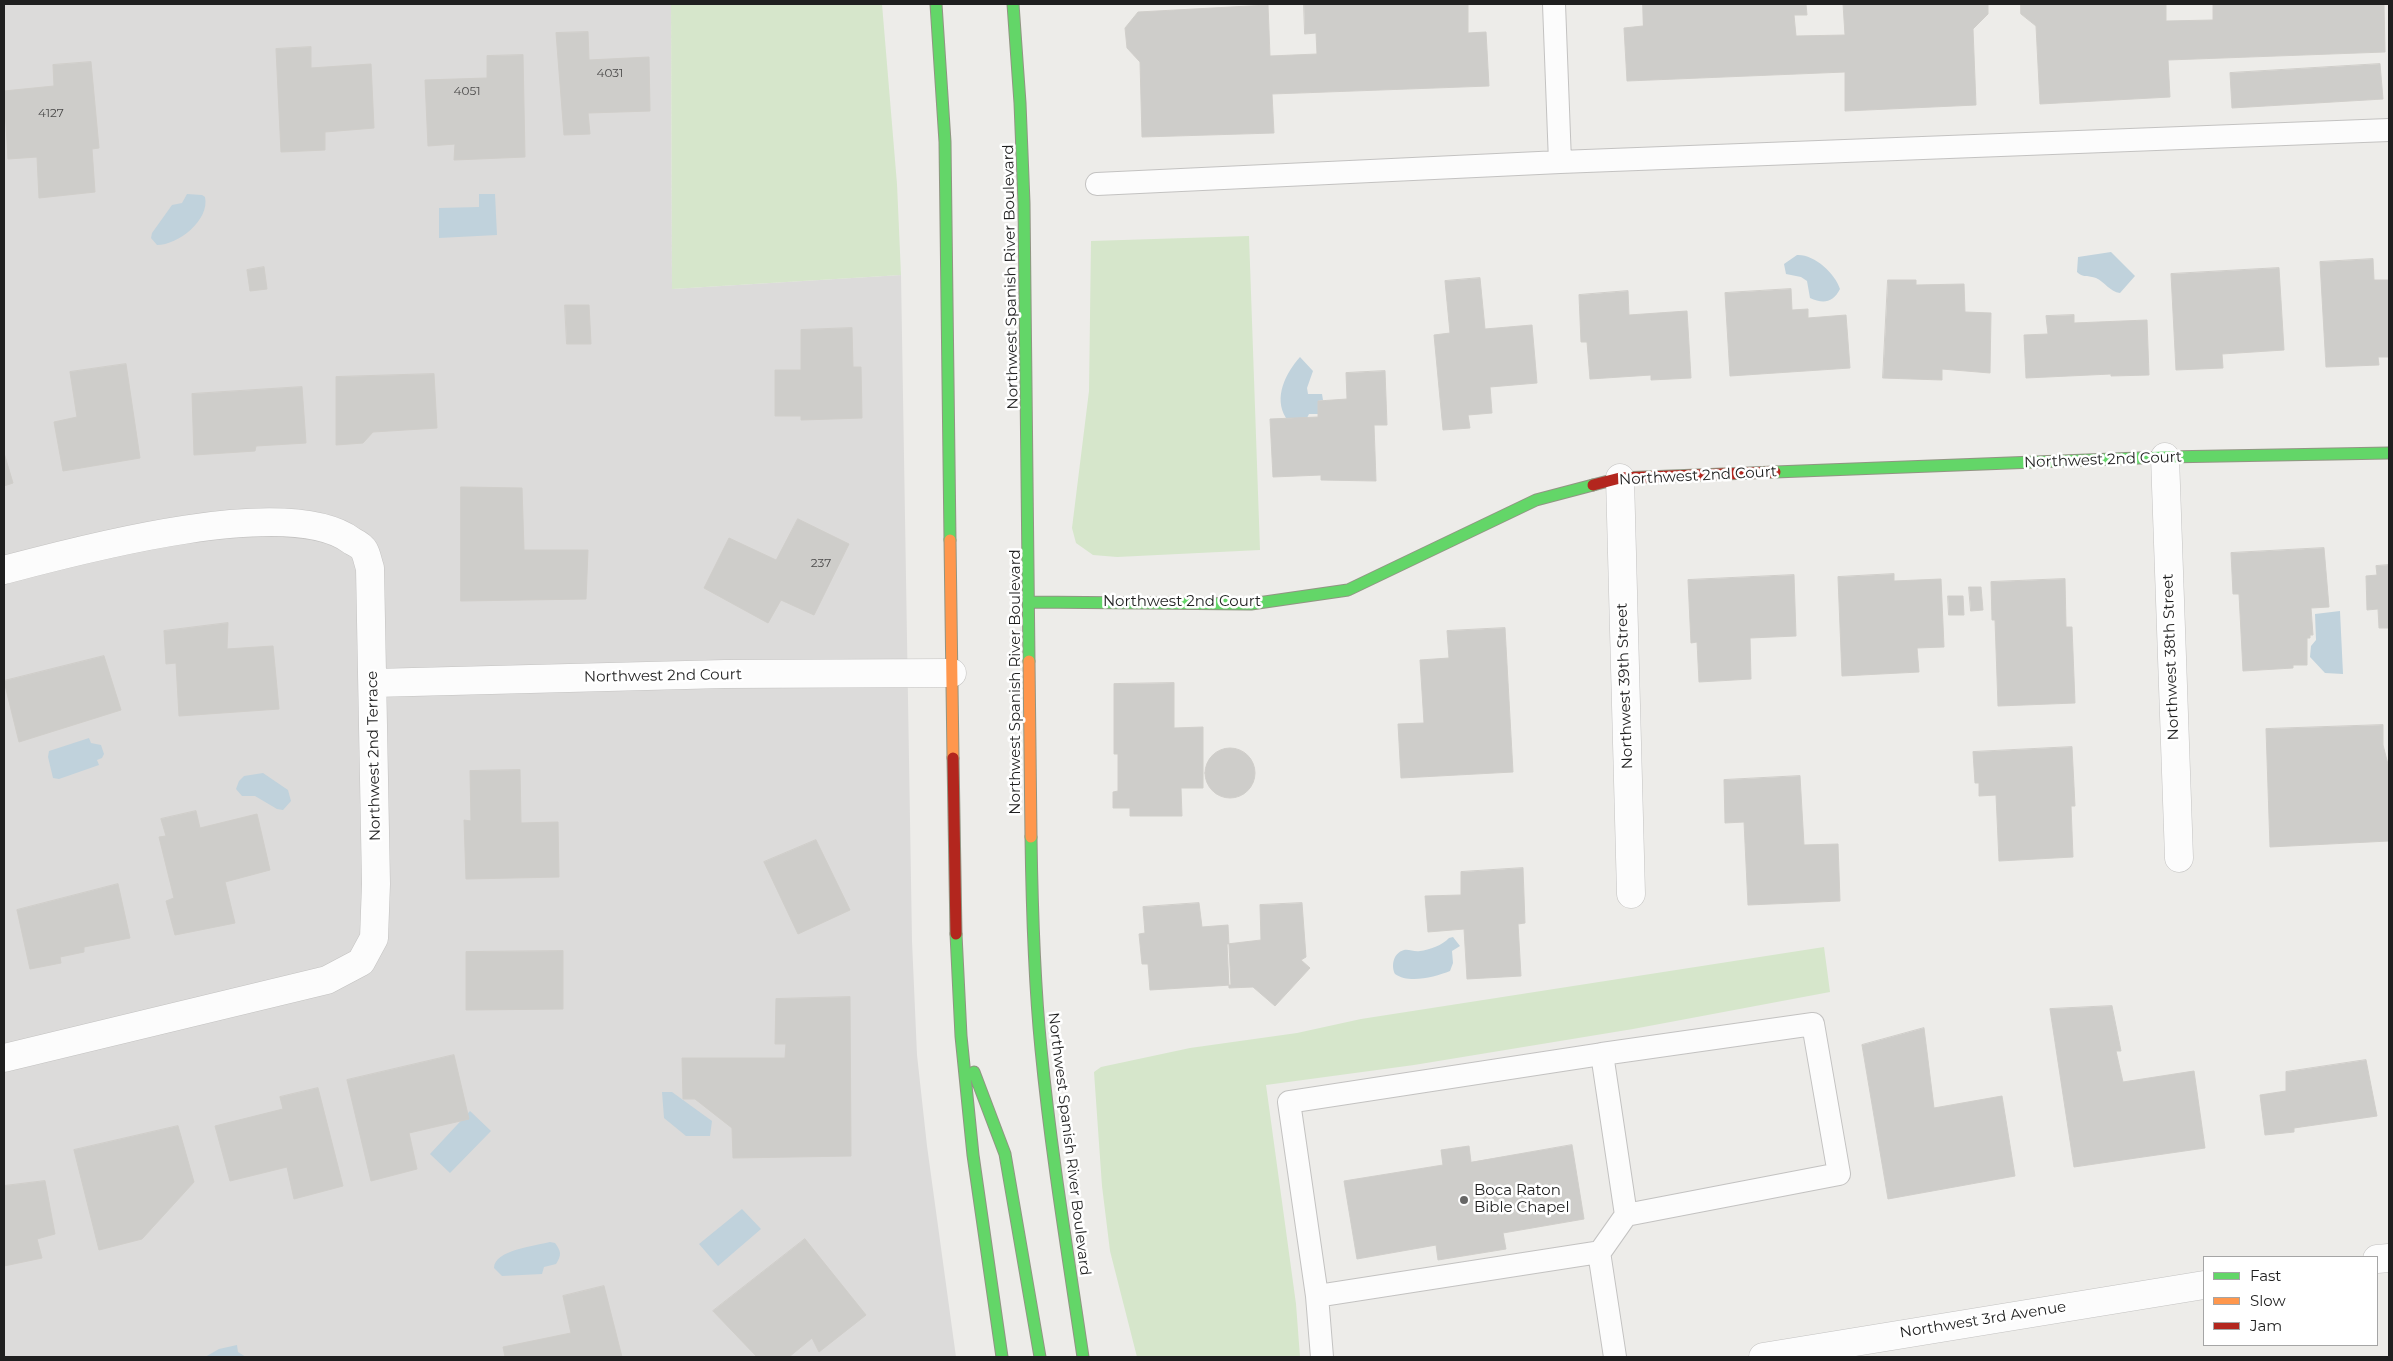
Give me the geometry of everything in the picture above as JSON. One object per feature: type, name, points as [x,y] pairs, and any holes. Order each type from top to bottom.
[{"type":"main road","points":[[936,4],[945,142],[955,906],[960,1036],[973,1155],[1002,1357]]},
{"type":"main road","name":"Northwest Spanish River Boulevard","points":[[1013,4],[1023,167],[1029,408],[1033,899],[1036,1004],[1042,1070],[1083,1357]]},
{"type":"main road","name":"Northwest 2nd Court","points":[[1030,602],[1250,604],[1348,590],[1536,500],[1620,478],[2165,457],[2389,453]]},
{"type":"main road","points":[[960,1036],[1005,1154],[1040,1357]]},
{"type":"street","name":"Northwest 38th Street","points":[[2165,457],[2180,858]]},
{"type":"street","name":"Northwest 39th Street","points":[[1620,478],[1631,894]]},
{"type":"street","name":"Northwest 2nd Terrace","points":[[4,570],[66,554],[172,532],[246,521],[306,524],[343,534],[364,549],[370,568],[374,683],[374,938],[361,962],[327,980],[4,1058]]},
{"type":"street","name":"Northwest 2nd Court","points":[[374,683],[725,674],[952,673]]},
{"type":"street","name":"Northwest 3rd Avenue","points":[[1763,1357],[2203,1286]]},
{"type":"lane","points":[[1554,4],[1560,162]]},
{"type":"lane","points":[[1097,184],[1560,162],[2389,130]]},
{"type":"lane","points":[[1322,1357],[1317,1296],[1290,1102],[1813,1024],[1839,1174],[1626,1215],[1599,1252],[1615,1357]]},
{"type":"lane","points":[[1602,1054],[1626,1215]]},
{"type":"lane","points":[[1317,1296],[1599,1252]]},
{"type":"shaded area","points":[[4,4],[671,4],[672,289],[901,275],[912,941],[917,1055],[927,1146],[956,1357],[4,1357]]},
{"type":"green space","points":[[671,4],[882,4],[897,184],[901,275],[672,289]]},
{"type":"green space","points":[[1249,236],[1260,550],[1117,557],[1093,555],[1076,543],[1072,528],[1089,391],[1091,241]]},
{"type":"green space","points":[[1824,947],[1830,992],[1633,1029],[1414,1065],[1266,1085],[1296,1304],[1300,1357],[1137,1357],[1110,1251],[1102,1186],[1094,1072],[1101,1067],[1190,1048],[1297,1033],[1361,1019]]},
{"type":"water","points":[[187,194],[205,197],[203,214],[191,230],[183,236],[174,241],[157,245],[151,238],[152,233],[172,205],[182,203]]},
{"type":"water","points":[[479,194],[495,194],[497,235],[439,238],[439,208],[479,207]]},
{"type":"water","points":[[2111,252],[2135,276],[2120,293],[2113,291],[2096,278],[2081,275],[2077,272],[2078,257]]},
{"type":"water","points":[[1797,255],[1817,261],[1834,277],[1840,289],[1831,300],[1819,301],[1810,298],[1807,281],[1801,277],[1786,274],[1784,264]]},
{"type":"water","points":[[1300,357],[1313,371],[1307,388],[1308,394],[1322,394],[1323,400],[1318,401],[1318,414],[1309,414],[1307,418],[1286,418],[1282,410],[1281,394],[1290,370]]},
{"type":"water","points":[[2340,611],[2343,674],[2325,673],[2310,657],[2311,646],[2316,640],[2315,614]]},
{"type":"water","points":[[89,738],[91,743],[101,745],[104,754],[102,758],[97,760],[99,765],[59,779],[53,778],[48,757],[49,751]]},
{"type":"water","points":[[263,773],[288,790],[291,801],[283,810],[277,809],[255,796],[242,796],[236,789],[239,781],[244,776]]},
{"type":"water","points":[[1453,937],[1460,946],[1452,951],[1453,963],[1450,971],[1415,979],[1407,979],[1395,974],[1394,960],[1400,952],[1406,950],[1427,950]]},
{"type":"water","points":[[662,1092],[672,1092],[712,1121],[710,1136],[686,1136],[664,1118]]},
{"type":"water","points":[[470,1111],[491,1131],[450,1173],[430,1154]]},
{"type":"water","points":[[742,1209],[761,1229],[718,1266],[699,1244]]},
{"type":"water","points":[[550,1242],[555,1243],[560,1251],[560,1256],[556,1264],[544,1267],[542,1274],[502,1276],[494,1268],[496,1262],[508,1253]]},
{"type":"water","points":[[237,1345],[238,1352],[246,1357],[205,1357],[219,1349]]},
{"type":"building","points":[[1304,4],[1468,4],[1468,33],[1486,32],[1489,86],[1272,94],[1274,133],[1142,137],[1140,62],[1127,48],[1125,28],[1138,12],[1268,5],[1270,56],[1317,54],[1316,33],[1305,34]]},
{"type":"building","points":[[1643,4],[1806,4],[1807,15],[1794,15],[1796,36],[1845,35],[1843,4],[1988,4],[1988,14],[1973,29],[1976,105],[1845,111],[1845,72],[1627,81],[1624,28],[1643,26]]},
{"type":"building","points":[[2021,4],[2166,4],[2166,21],[2213,20],[2213,4],[2384,4],[2385,52],[2168,60],[2170,97],[2040,104],[2036,26],[2021,14]]},
{"type":"building","points":[[588,32],[589,60],[649,57],[650,111],[588,113],[590,134],[564,135],[556,33]]},
{"type":"building","points":[[311,47],[311,68],[371,64],[374,128],[325,132],[325,150],[281,152],[276,49]]},
{"type":"building","points":[[523,55],[525,157],[454,160],[455,144],[428,146],[425,80],[487,78],[487,56]]},
{"type":"building","points":[[91,62],[99,148],[92,149],[95,192],[39,198],[37,157],[8,159],[4,91],[54,86],[53,65]]},
{"type":"building","points":[[2380,64],[2383,99],[2232,108],[2230,73]]},
{"type":"building","points":[[2373,259],[2374,280],[2389,280],[2389,357],[2378,357],[2379,365],[2326,367],[2320,262]]},
{"type":"building","points":[[264,267],[267,289],[250,291],[247,270]]},
{"type":"building","points":[[2279,268],[2284,350],[2222,354],[2223,368],[2176,370],[2171,274]]},
{"type":"building","points":[[1480,278],[1485,329],[1532,325],[1537,383],[1490,387],[1492,413],[1468,415],[1470,428],[1443,430],[1434,335],[1450,333],[1445,281]]},
{"type":"building","points":[[1888,280],[1916,280],[1916,285],[1964,284],[1965,312],[1991,313],[1990,373],[1942,369],[1942,380],[1883,378]]},
{"type":"building","points":[[1791,289],[1792,310],[1808,309],[1808,318],[1846,315],[1850,368],[1730,376],[1725,293]]},
{"type":"building","points":[[1628,291],[1629,315],[1687,311],[1691,378],[1651,380],[1651,375],[1590,379],[1587,342],[1581,342],[1579,295]]},
{"type":"building","points":[[565,305],[589,305],[591,344],[567,344]]},
{"type":"building","points":[[2074,315],[2074,323],[2147,320],[2149,375],[2111,376],[2111,374],[2026,378],[2024,335],[2048,334],[2046,316]]},
{"type":"building","points":[[852,328],[853,367],[861,367],[862,418],[801,420],[801,416],[775,416],[775,370],[801,370],[801,330]]},
{"type":"building","points":[[126,364],[140,458],[63,471],[54,422],[77,417],[70,372]]},
{"type":"building","points":[[1385,371],[1387,425],[1374,425],[1376,481],[1321,480],[1321,475],[1273,477],[1270,419],[1318,417],[1318,401],[1347,399],[1346,373]]},
{"type":"building","points":[[434,374],[437,428],[373,432],[363,443],[336,445],[336,377]]},
{"type":"building","points":[[302,387],[306,443],[256,446],[255,451],[194,455],[192,394]]},
{"type":"building","points":[[4,453],[13,483],[4,486]]},
{"type":"building","points":[[461,487],[522,488],[524,550],[588,550],[586,599],[461,601]]},
{"type":"building","points":[[798,519],[849,544],[814,615],[781,600],[768,623],[704,588],[729,538],[776,560]]},
{"type":"building","points":[[2324,548],[2329,607],[2311,608],[2313,635],[2307,638],[2307,665],[2293,665],[2293,668],[2243,671],[2239,594],[2233,594],[2231,553]]},
{"type":"building","points":[[2389,565],[2389,628],[2379,628],[2378,609],[2367,610],[2366,576],[2377,575],[2376,566]]},
{"type":"building","points":[[1894,574],[1894,581],[1941,579],[1944,647],[1917,648],[1919,672],[1842,676],[1838,577]]},
{"type":"building","points":[[1794,575],[1796,636],[1750,638],[1751,679],[1699,682],[1697,642],[1691,643],[1688,580]]},
{"type":"building","points":[[2065,579],[2066,627],[2072,627],[2075,703],[1998,706],[1995,620],[1992,620],[1991,582]]},
{"type":"building","points":[[1969,587],[1981,587],[1983,610],[1971,611]]},
{"type":"building","points":[[1948,596],[1963,596],[1964,615],[1949,615]]},
{"type":"building","points":[[228,623],[227,649],[273,646],[279,709],[179,716],[176,663],[166,664],[164,631]]},
{"type":"building","points":[[1505,628],[1513,772],[1401,778],[1398,724],[1424,723],[1420,660],[1449,658],[1447,631]]},
{"type":"building","points":[[104,656],[121,710],[19,742],[4,681]]},
{"type":"building","points":[[1174,683],[1174,728],[1203,727],[1203,788],[1181,788],[1182,816],[1130,816],[1130,808],[1113,808],[1113,792],[1118,791],[1118,754],[1114,754],[1114,684]]},
{"type":"building","points":[[2383,725],[2383,745],[2389,768],[2389,841],[2270,847],[2266,729]]},
{"type":"building","points":[[2072,747],[2075,806],[2071,806],[2073,857],[1999,861],[1996,795],[1979,796],[1979,783],[1975,783],[1973,752]]},
{"type":"building","points":[[1225,748],[1235,748],[1248,755],[1255,768],[1255,778],[1248,791],[1235,798],[1225,798],[1216,794],[1209,787],[1205,778],[1205,768],[1209,759],[1216,752]]},
{"type":"building","points":[[520,770],[521,823],[558,822],[559,877],[466,879],[464,820],[471,821],[470,771]]},
{"type":"building","points":[[1800,776],[1804,845],[1838,844],[1840,901],[1748,905],[1744,822],[1725,823],[1724,780]]},
{"type":"building","points":[[196,811],[200,828],[257,814],[270,870],[225,882],[235,923],[175,935],[166,901],[174,898],[159,837],[166,836],[161,819]]},
{"type":"building","points":[[816,840],[850,910],[798,934],[764,862]]},
{"type":"building","points":[[1523,868],[1525,923],[1518,924],[1521,976],[1467,979],[1464,929],[1428,932],[1425,896],[1461,895],[1461,872]]},
{"type":"building","points":[[118,884],[130,938],[84,947],[84,952],[60,957],[61,963],[30,969],[17,910]]},
{"type":"building","points":[[1199,903],[1202,927],[1228,925],[1231,985],[1150,990],[1148,964],[1142,964],[1139,934],[1145,933],[1143,907]]},
{"type":"building","points":[[1302,903],[1306,957],[1301,960],[1310,968],[1275,1006],[1253,987],[1229,988],[1227,944],[1261,940],[1260,905]]},
{"type":"building","points":[[563,951],[563,1009],[466,1010],[466,952]]},
{"type":"building","points":[[850,997],[851,1156],[733,1158],[732,1128],[695,1099],[683,1099],[682,1058],[785,1058],[786,1044],[775,1044],[776,999]]},
{"type":"building","points":[[2112,1006],[2121,1051],[2116,1051],[2123,1082],[2194,1071],[2205,1148],[2074,1167],[2050,1009]]},
{"type":"building","points":[[1924,1028],[1934,1108],[2002,1096],[2015,1176],[1888,1199],[1862,1045]]},
{"type":"building","points":[[454,1055],[469,1119],[409,1133],[417,1169],[371,1181],[347,1080]]},
{"type":"building","points":[[2366,1060],[2377,1116],[2294,1128],[2294,1132],[2265,1135],[2260,1095],[2286,1091],[2286,1072]]},
{"type":"building","points":[[318,1088],[343,1186],[294,1199],[287,1167],[230,1181],[215,1126],[283,1109],[280,1097]]},
{"type":"building","points":[[178,1126],[194,1182],[142,1239],[99,1250],[74,1150]]},
{"type":"building","name":"Boca Raton Bible Chapel","points":[[1572,1145],[1584,1219],[1503,1233],[1506,1249],[1438,1260],[1436,1245],[1357,1259],[1344,1181],[1443,1165],[1441,1150],[1469,1146],[1471,1162]]},
{"type":"building","points":[[45,1181],[55,1234],[37,1239],[42,1258],[4,1266],[4,1186]]},
{"type":"building","points":[[805,1239],[866,1315],[819,1352],[812,1338],[789,1357],[757,1357],[713,1311]]},
{"type":"building","points":[[604,1286],[622,1357],[505,1357],[503,1347],[571,1333],[563,1296]]},
{"type":"traffic: fast","points":[[936,4],[945,142],[950,540]]},
{"type":"traffic: fast","points":[[1013,4],[1020,103],[1024,203],[1029,661]]},
{"type":"traffic: fast","points":[[1775,472],[2165,457],[2389,453]]},
{"type":"traffic: fast","points":[[1030,602],[1251,604],[1348,590],[1536,500],[1593,485]]},
{"type":"traffic: fast","points":[[1031,837],[1034,943],[1041,1049],[1055,1165],[1083,1357]]},
{"type":"traffic: fast","points":[[956,934],[961,1036],[973,1155],[1002,1357]]},
{"type":"traffic: fast","points":[[974,1072],[1005,1154],[1040,1357]]},
{"type":"traffic: slow","points":[[950,540],[953,758]]},
{"type":"traffic: slow","points":[[1029,661],[1031,837]]},
{"type":"traffic: jam","points":[[1593,485],[1620,478],[1775,472]]},
{"type":"traffic: jam","points":[[953,758],[956,934]]},
{"type":"place","name":"Boca Raton Bible Chapel","points":[[1464,1200]]}]
